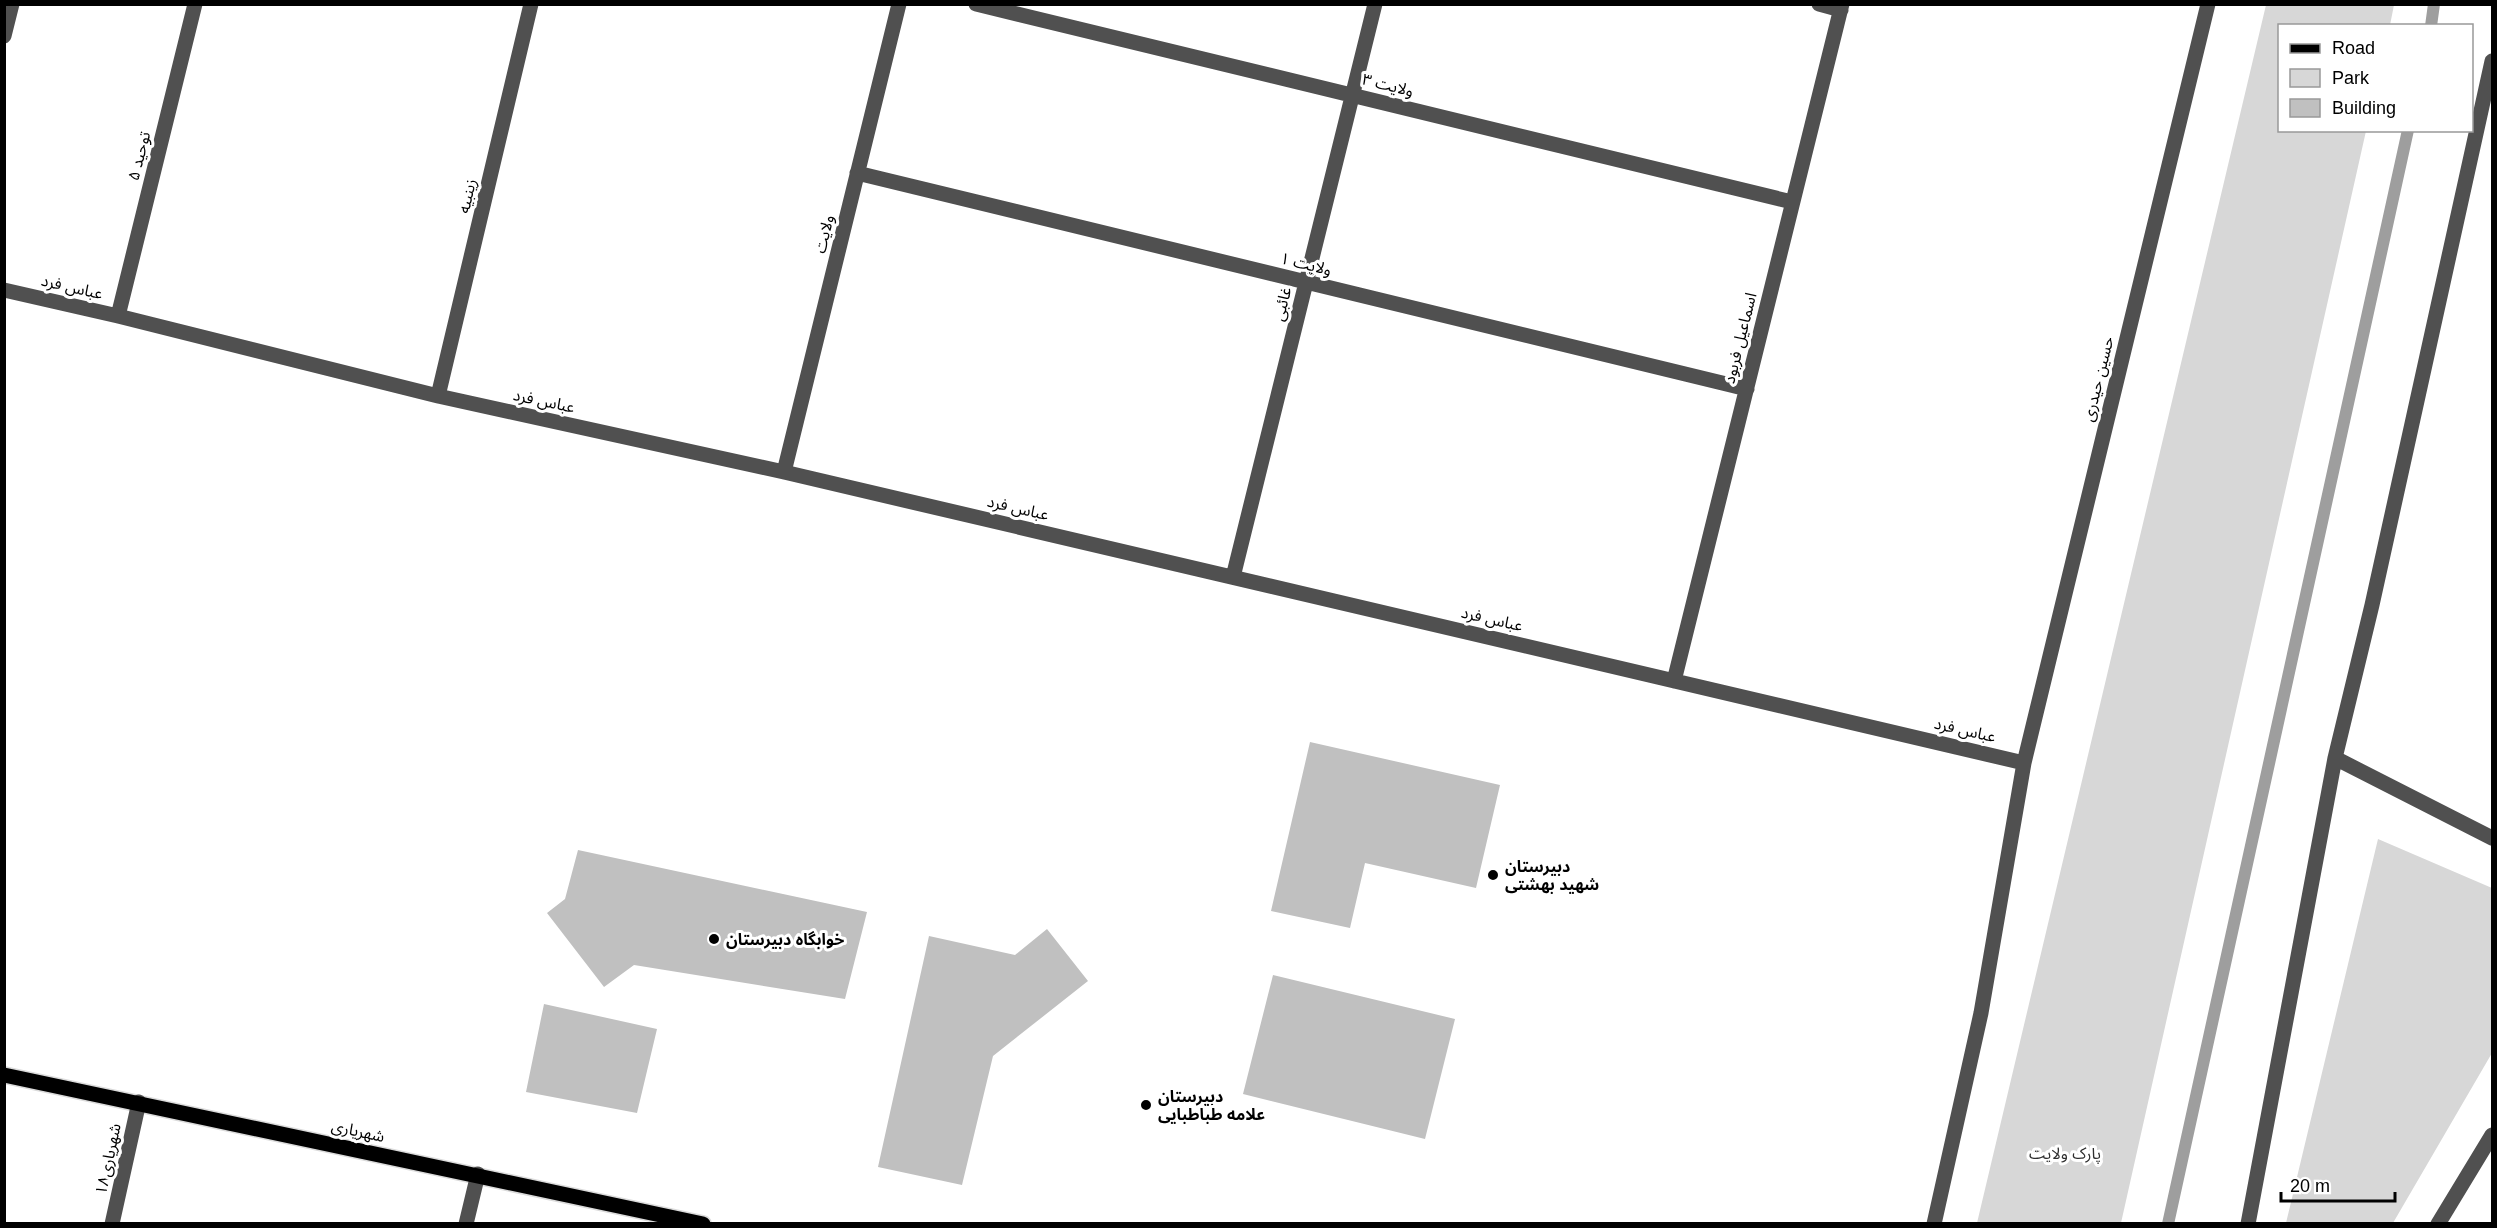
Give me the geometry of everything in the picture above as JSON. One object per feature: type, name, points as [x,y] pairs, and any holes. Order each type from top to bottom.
[{"type":"main road","name":"شهریاری","points":[[4,1075],[478,1174],[703,1224]]},
{"type":"street","points":[[4,36],[12,4]]},
{"type":"street","name":"توحید ۵","points":[[118,316],[195,4]]},
{"type":"street","name":"زینبیه","points":[[438,396],[531,4]]},
{"type":"street","name":"ولایت","points":[[784,472],[899,4]]},
{"type":"street","name":"ولایت ۳","points":[[976,4],[1792,202]]},
{"type":"street","name":"غائبی","points":[[1233,577],[1375,4]]},
{"type":"street","points":[[1819,4],[1841,7]]},
{"type":"street","name":"حسین حیدری","points":[[1934,1224],[1981,1013],[2024,763],[2208,4]]},
{"type":"street","name":"اسماعیل فربود","points":[[1674,681],[1841,7]]},
{"type":"street","points":[[2248,1224],[2335,758],[2372,605],[2493,61]]},
{"type":"street","name":"ولایت ۱","points":[[857,173],[1746,389]]},
{"type":"street","name":"عباس فرد","points":[[4,290],[438,396],[784,472],[2024,763]]},
{"type":"street","points":[[2335,758],[2493,838]]},
{"type":"street","name":"شهریاری۱۸","points":[[112,1224],[139,1102]]},
{"type":"street","points":[[2438,1224],[2493,1135]]},
{"type":"street","points":[[466,1224],[478,1174]]},
{"type":"green space","name":"پارک ولایت","points":[[2266,5],[2394,5],[2390,24],[2278,24],[2278,132],[2366,132],[2121,1223],[1977,1223]]},
{"type":"green space","points":[[2378,839],[2492,888],[2492,1053],[2393,1223],[2286,1223]]},
{"type":"building","points":[[1310,742],[1500,785],[1476,888],[1365,863],[1350,928],[1271,911]]},
{"type":"building","name":"خوابگاه دبیرستان","points":[[578,850],[867,912],[845,999],[634,965],[604,987],[547,913],[565,899]]},
{"type":"building","points":[[1047,929],[1088,981],[993,1056],[962,1185],[878,1167],[929,936],[1015,955]]},
{"type":"building","points":[[1273,975],[1455,1019],[1425,1139],[1243,1094]]},
{"type":"building","points":[[544,1004],[657,1029],[637,1113],[526,1092]]},
{"type":"waterway","points":[[2431,24],[2434,4]]},
{"type":"waterway","points":[[2168,1224],[2408,132]]},
{"type":"place","name":"دبیرستان شهید بهشتی","points":[[1493,875]]},
{"type":"place","name":"خوابگاه دبیرستان","points":[[714,939]]},
{"type":"place","name":"دبیرستان علامه طباطبایی","points":[[1146,1105]]}]
